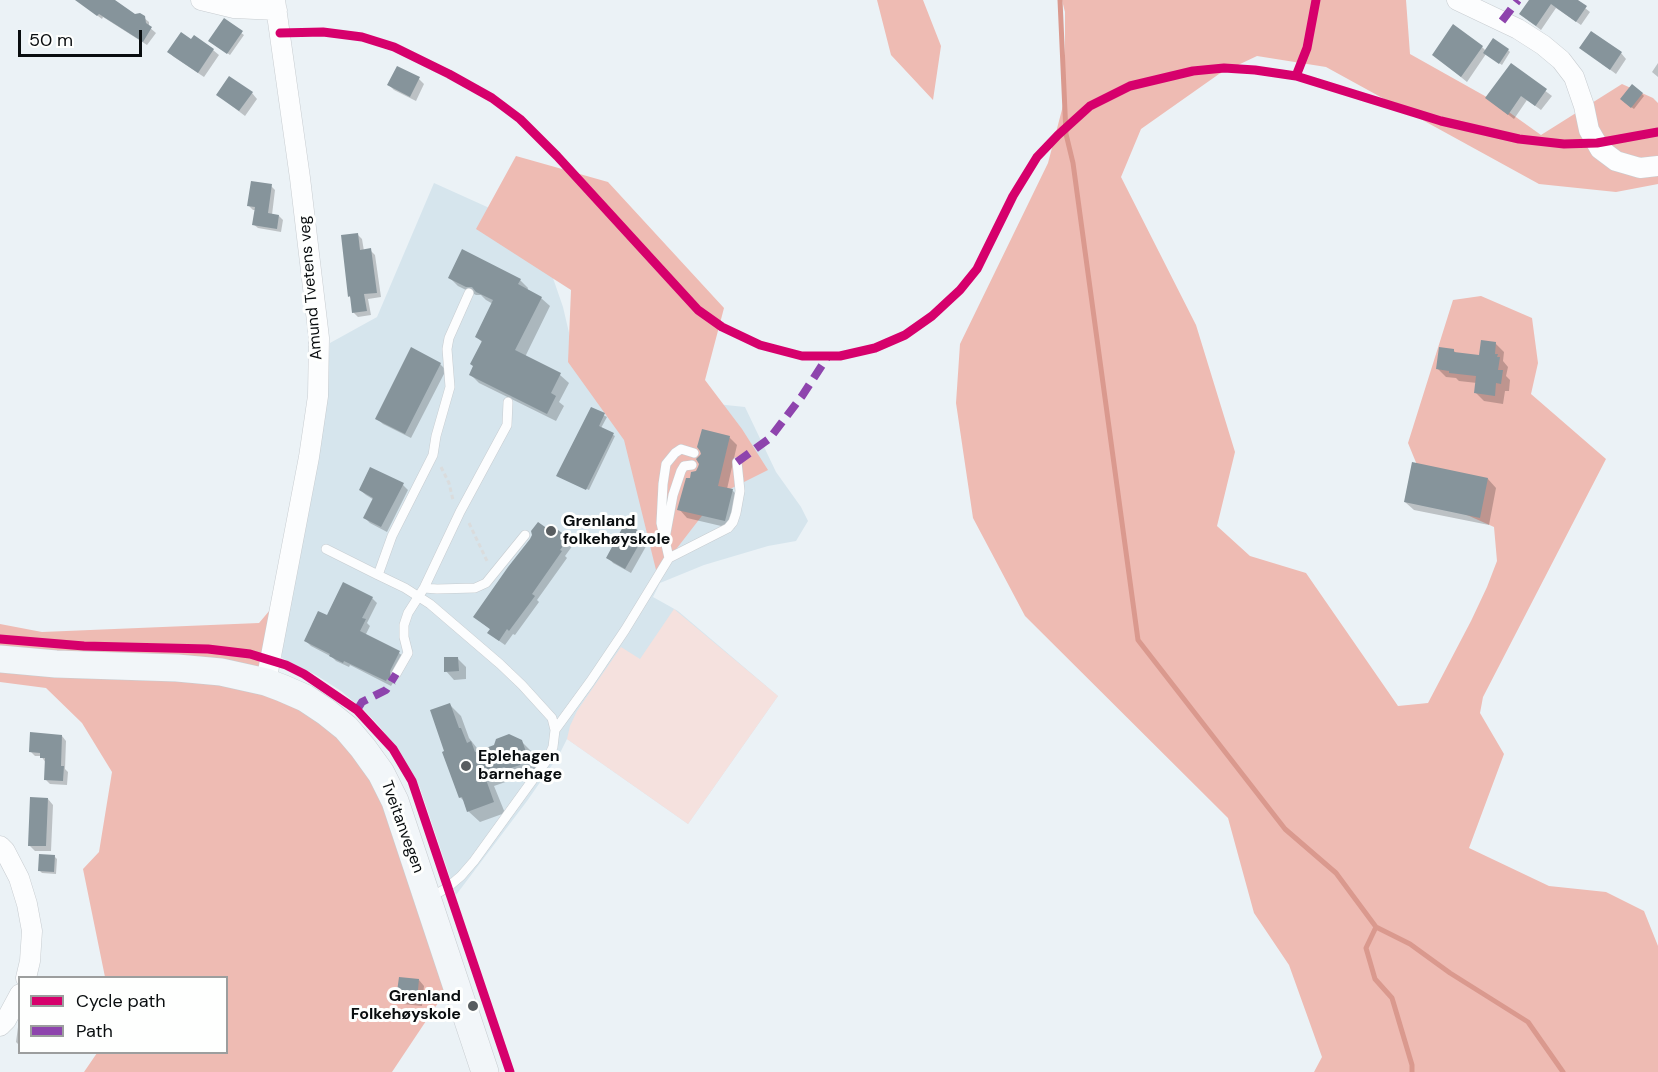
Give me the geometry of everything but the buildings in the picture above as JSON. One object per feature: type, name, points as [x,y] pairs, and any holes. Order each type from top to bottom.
[{"type":"main road","name":"Tveitanvegen","points":[[0,659],[221,672],[266,682],[305,698],[346,728],[381,773],[395,801],[485,1072]]},
{"type":"street","points":[[201,0],[234,8],[276,5]]},
{"type":"street","points":[[1457,0],[1518,29],[1561,60],[1574,77],[1589,130],[1600,148],[1616,161],[1640,168],[1658,166]]},
{"type":"street","name":"Amund Tvetens veg","points":[[266,682],[309,457],[318,396],[319,338],[276,5]]},
{"type":"street","points":[[0,846],[19,878],[27,904],[32,931],[26,976]]},
{"type":"street","points":[[0,1026],[6,1020],[18,998]]},
{"type":"lane","points":[[378,575],[392,536],[433,454],[450,387],[447,349],[449,338],[469,294]]},
{"type":"lane","points":[[396,674],[408,653],[404,625],[408,613],[424,588],[464,504],[507,425],[508,402]]},
{"type":"lane","points":[[669,558],[661,505],[666,464],[681,449],[694,453]]},
{"type":"lane","points":[[555,730],[625,630],[669,558],[728,528],[733,522],[740,491],[737,462]]},
{"type":"lane","points":[[665,535],[673,495],[681,471],[684,466],[692,465]]},
{"type":"lane","points":[[424,588],[445,590],[476,588],[486,583],[525,536]]},
{"type":"lane","points":[[326,549],[405,588],[430,604],[522,685],[552,718],[555,730],[553,747],[548,760],[474,861],[461,876],[428,900]]},
{"type":"path","points":[[433,454],[449,483],[455,522]]},
{"type":"path","points":[[464,504],[471,529],[494,573]]},
{"type":"shaded area","points":[[877,0],[923,0],[941,46],[933,100],[891,55]]},
{"type":"shaded area","points":[[1062,0],[1406,0],[1410,54],[1492,100],[1541,135],[1622,84],[1653,98],[1658,103],[1658,184],[1616,192],[1539,184],[1326,67],[1257,56],[1219,74],[1141,129],[1121,177],[1196,325],[1235,452],[1217,526],[1250,556],[1306,573],[1398,706],[1428,703],[1471,621],[1497,561],[1494,527],[1431,499],[1408,443],[1453,300],[1481,296],[1532,318],[1538,363],[1531,394],[1606,459],[1483,697],[1480,713],[1504,754],[1469,848],[1549,886],[1606,892],[1644,911],[1658,946],[1658,1072],[1314,1072],[1322,1057],[1289,965],[1254,913],[1228,818],[1025,616],[973,518],[956,403],[960,344],[1048,163],[1065,98],[1065,12]]},
{"type":"shaded area","points":[[516,156],[608,182],[724,308],[705,380],[742,429],[768,470],[718,495],[657,574],[624,440],[568,362],[571,290],[476,229]]},
{"type":"shaded area","name":"Grenland folkehøyskole","points":[[434,183],[536,229],[563,307],[577,367],[639,396],[745,407],[776,472],[808,521],[796,541],[768,546],[704,565],[660,583],[653,597],[678,611],[778,696],[688,824],[567,739],[559,755],[527,801],[456,895],[420,788],[403,758],[380,727],[341,691],[282,658],[281,644],[326,404],[330,343],[377,317]]},
{"type":"shaded area","points":[[281,597],[261,682],[325,714],[387,787],[452,982],[392,1072],[84,1072],[96,1054],[228,1054],[228,976],[105,976],[83,869],[99,852],[112,772],[82,723],[46,688],[0,682],[0,624],[42,632],[259,623]]},
{"type":"shaded area","points":[[674,609],[778,696],[688,824],[567,739],[577,711],[621,647],[640,659]]},
{"type":"waterway","points":[[1060,0],[1066,134],[1073,163],[1138,640],[1285,829],[1336,873],[1376,927],[1410,944],[1450,973],[1528,1022],[1563,1072]]},
{"type":"waterway","points":[[1376,927],[1366,948],[1375,979],[1392,998],[1412,1065],[1412,1072]]},
{"type":"marked path","points":[[1502,21],[1518,0]]},
{"type":"marked path","points":[[737,462],[770,438],[802,396],[828,356]]},
{"type":"marked path","points":[[357,710],[362,702],[386,690],[396,674]]},
{"type":"cycle path","points":[[1296,76],[1307,48],[1316,0]]},
{"type":"cycle path","points":[[280,33],[323,32],[362,37],[394,47],[492,98],[520,119],[557,156],[698,310],[722,327],[760,345],[802,356],[840,356],[875,348],[905,335],[932,316],[960,290],[977,269],[1013,196],[1037,157],[1090,106],[1130,86],[1193,71],[1224,68],[1255,70],[1296,76],[1441,121],[1519,139],[1564,144],[1597,143],[1658,132]]},
{"type":"cycle path","points":[[0,639],[84,646],[208,649],[250,654],[286,665],[304,674],[357,710],[393,749],[412,781],[510,1072]]},
{"type":"place","name":"Grenland folkehøyskole","points":[[551,531]]},
{"type":"place","name":"Eplehagen barnehage","points":[[466,766]]},
{"type":"place","name":"Grenland Folkehøyskole","points":[[473,1006]]}]
